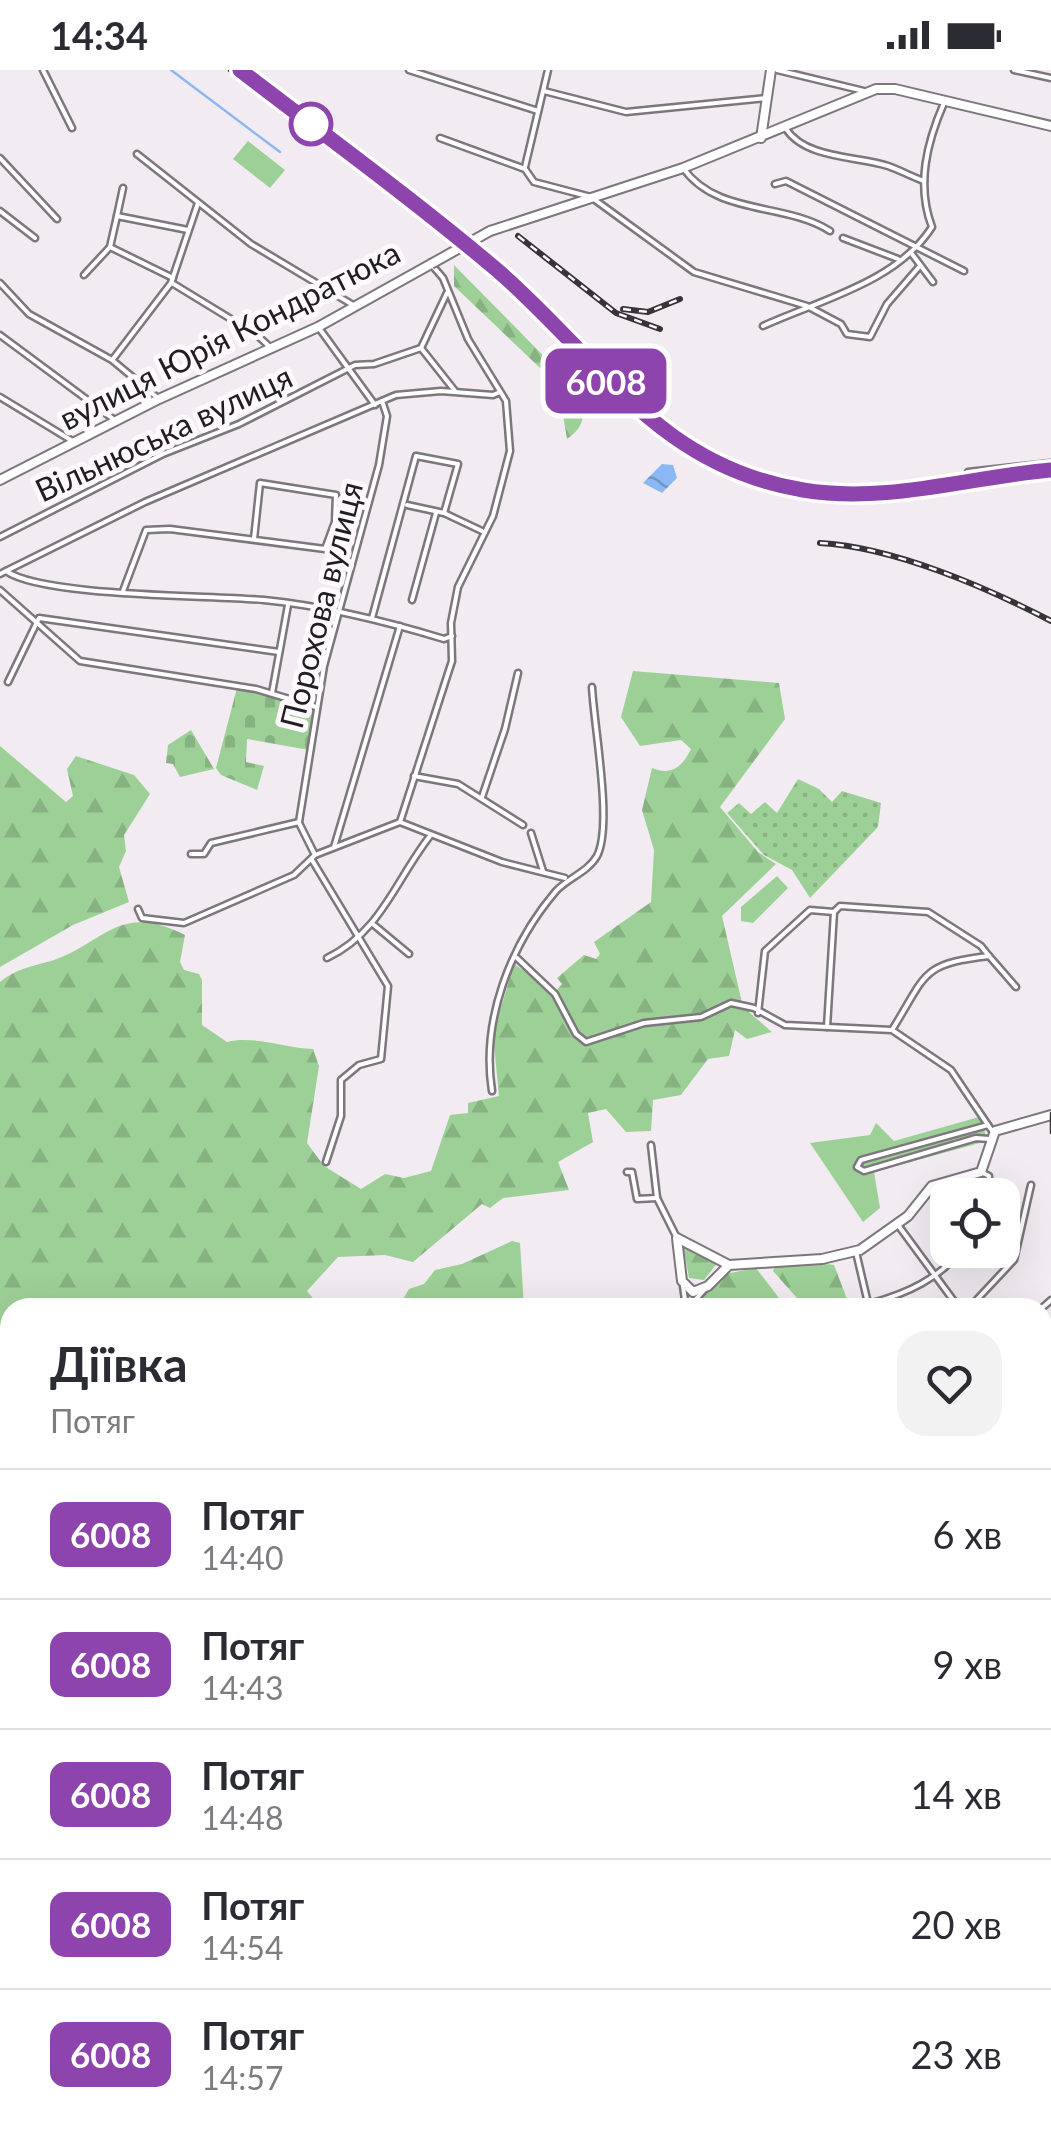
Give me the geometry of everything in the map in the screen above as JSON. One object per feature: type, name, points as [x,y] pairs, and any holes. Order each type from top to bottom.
[{"type":"street","points":[[42,70],[72,128]]},
{"type":"street","points":[[409,70],[538,112]]},
{"type":"street","points":[[525,170],[548,70]]},
{"type":"street","points":[[761,138],[774,70],[867,92]]},
{"type":"street","points":[[1014,70],[1051,78]]},
{"type":"street","points":[[838,104],[839,87]]},
{"type":"street","name":"вулиця Юрія Кондратюка","points":[[0,480],[159,399],[318,327],[490,231],[683,168],[867,92],[895,89],[1051,126]]},
{"type":"street","points":[[544,90],[626,112],[766,98]]},
{"type":"street","points":[[764,326],[868,281],[920,246],[932,228],[926,212],[926,146],[944,103]]},
{"type":"street","points":[[786,128],[793,138],[820,150],[884,164],[926,181]]},
{"type":"street","points":[[440,138],[525,170],[534,182],[591,197],[694,272],[808,306],[840,324],[847,334],[870,337],[887,304],[918,267]]},
{"type":"street","points":[[137,154],[286,268],[354,306]]},
{"type":"street","points":[[0,158],[57,219]]},
{"type":"street","points":[[683,168],[725,200],[814,222],[830,231]]},
{"type":"street","points":[[775,184],[786,181],[964,271]]},
{"type":"street","points":[[84,275],[110,247],[123,188]]},
{"type":"street","points":[[112,360],[172,280],[198,203]]},
{"type":"street","points":[[0,211],[35,238]]},
{"type":"street","points":[[117,216],[188,230]]},
{"type":"street","points":[[842,238],[883,250],[900,261]]},
{"type":"street","points":[[110,247],[172,280],[257,335],[272,349]]},
{"type":"street","points":[[912,253],[918,267],[932,282]]},
{"type":"street","points":[[400,822],[452,660],[458,586],[482,531],[493,516],[508,466],[508,412],[501,391],[468,339],[444,278],[431,264]]},
{"type":"street","points":[[0,284],[29,314],[112,360],[159,399]]},
{"type":"street","points":[[447,293],[421,348],[455,391]]},
{"type":"street","points":[[318,327],[346,372],[374,406]]},
{"type":"street","points":[[0,335],[116,422]]},
{"type":"street","name":"Вільнюська вулиця","points":[[0,537],[164,454],[238,424],[346,372],[421,348]]},
{"type":"street","points":[[3,572],[144,502],[382,402],[424,391],[492,395],[501,391]]},
{"type":"street","points":[[0,397],[74,442]]},
{"type":"street","name":"Порохова вулиця","points":[[299,822],[316,707],[379,465],[387,416],[382,402]]},
{"type":"street","points":[[372,618],[405,505],[414,459],[421,455],[458,464],[444,513]]},
{"type":"street","points":[[968,472],[1051,464]]},
{"type":"street","points":[[123,591],[146,530],[170,529],[254,539],[329,546],[336,496],[260,483],[254,539]]},
{"type":"street","points":[[405,505],[444,513],[482,531]]},
{"type":"street","points":[[412,600],[436,513]]},
{"type":"street","points":[[3,572],[123,591],[288,603],[372,618],[444,640],[452,636]]},
{"type":"street","points":[[0,590],[80,661],[272,694],[316,707]]},
{"type":"street","points":[[272,694],[288,603]]},
{"type":"street","points":[[36,620],[279,652]]},
{"type":"street","points":[[8,682],[36,620]]},
{"type":"street","points":[[334,849],[400,626]]},
{"type":"street","points":[[482,796],[505,730],[518,674]]},
{"type":"street","points":[[492,1091],[488,1064],[493,1014],[517,958],[544,905],[599,852],[605,802],[599,782],[592,688]]},
{"type":"street","points":[[414,776],[458,784],[523,825]]},
{"type":"street","points":[[191,854],[204,854],[211,843],[299,822],[314,858],[388,986],[384,1047],[378,1062],[358,1065],[341,1080],[341,1116],[326,1162]]},
{"type":"street","points":[[138,909],[142,918],[184,923],[294,875],[314,858],[400,822],[502,862],[567,879]]},
{"type":"street","points":[[531,833],[542,871]]},
{"type":"street","points":[[326,958],[374,925],[430,836]]},
{"type":"street","points":[[827,1026],[834,912],[840,906],[928,912],[981,946],[1016,987]]},
{"type":"street","points":[[758,1012],[765,951],[810,910],[834,912]]},
{"type":"street","points":[[374,925],[410,954]]},
{"type":"street","points":[[892,1030],[932,967],[988,956]]},
{"type":"street","points":[[517,958],[555,994],[576,1034],[586,1042],[644,1023],[700,1017],[731,1003],[784,1025],[892,1030],[951,1070],[990,1132],[981,1172]]},
{"type":"street","points":[[990,1132],[862,1171],[857,1167],[860,1161],[1051,1115]]},
{"type":"street","points":[[650,1145],[657,1198],[676,1238],[685,1298]]},
{"type":"street","points":[[628,1172],[632,1172],[637,1198],[657,1198]]},
{"type":"street","points":[[676,1238],[730,1265],[822,1260],[856,1252],[898,1225],[932,1186],[981,1172],[989,1178]]},
{"type":"street","points":[[978,1298],[1014,1260],[1031,1185]]},
{"type":"street","points":[[898,1225],[951,1298]]},
{"type":"street","points":[[856,1252],[867,1298]]},
{"type":"street","points":[[697,1298],[730,1265]]},
{"type":"street","points":[[893,1298],[934,1278],[944,1268]]},
{"type":"street","points":[[682,1282],[693,1292],[708,1286]]},
{"type":"green space","points":[[248,141],[285,170],[270,188],[233,159]]},
{"type":"green space","points":[[454,265],[584,397],[590,410],[583,411],[579,428],[567,439],[558,385],[454,286]]},
{"type":"green space","points":[[633,671],[779,683],[785,719],[720,807],[758,852],[776,864],[722,916],[743,1007],[772,1032],[747,1039],[735,1030],[729,1056],[708,1059],[681,1095],[653,1100],[651,1131],[626,1132],[606,1109],[588,1113],[593,1142],[558,1162],[569,1190],[503,1198],[490,1208],[482,1204],[413,1262],[385,1255],[338,1257],[307,1291],[313,1298],[0,1298],[0,982],[18,971],[69,954],[127,924],[143,922],[185,935],[180,962],[184,970],[199,974],[202,980],[202,1025],[227,1042],[258,1041],[313,1049],[319,1066],[307,1143],[324,1166],[361,1189],[385,1174],[404,1178],[431,1171],[450,1115],[468,1113],[468,1103],[499,1096],[493,1034],[514,964],[556,991],[562,984],[557,978],[584,955],[596,959],[600,954],[594,942],[651,902],[654,850],[642,810],[652,768],[676,768],[691,749],[681,740],[640,746],[621,717]]},
{"type":"green space","points":[[237,688],[255,690],[314,711],[309,750],[247,739],[246,762],[264,766],[257,790],[221,775],[216,768]]},
{"type":"green space","points":[[191,730],[214,769],[180,777],[173,764],[166,763],[168,745]]},
{"type":"green space","points":[[0,746],[66,802],[73,796],[67,769],[76,756],[134,775],[150,794],[124,835],[126,851],[119,867],[129,902],[73,925],[0,967]]},
{"type":"green space","points":[[798,779],[819,789],[832,802],[842,791],[881,803],[878,827],[810,898],[792,870],[764,855],[727,813],[739,803],[751,814],[765,802],[777,813]]},
{"type":"green space","points":[[777,876],[788,888],[753,923],[741,921],[741,907]]},
{"type":"green space","points":[[979,1117],[981,1123],[962,1129],[984,1128],[987,1141],[874,1172],[880,1208],[863,1222],[810,1143],[870,1135],[876,1123],[894,1141]]},
{"type":"green space","points":[[512,1241],[520,1243],[523,1298],[404,1298],[409,1289],[424,1284],[435,1270],[462,1264]]},
{"type":"green space","points":[[683,1244],[718,1262],[704,1280],[689,1278]]},
{"type":"green space","points":[[776,1265],[834,1265],[847,1298],[797,1298],[773,1271]]},
{"type":"green space","points":[[756,1268],[779,1298],[700,1298],[720,1275]]},
{"type":"water","points":[[662,464],[673,465],[677,478],[662,493],[643,483]]},
{"type":"waterway","points":[[171,70],[280,152]]},
{"type":"tram line","points":[[1051,1113],[1051,1133]]},
{"type":"railway","points":[[231,70],[500,279],[635,409],[669,437],[707,460],[751,479],[834,495],[896,494],[1051,473]]},
{"type":"railway","points":[[518,236],[616,313],[660,329]]},
{"type":"railway","points":[[623,309],[648,312],[680,299]]},
{"type":"railway","points":[[820,543],[908,560],[998,595],[1051,621]]},
{"type":"train","name":"6008","points":[[240,70],[490,264],[624,400],[658,429],[730,470],[804,491],[847,494],[1051,470]]}]
